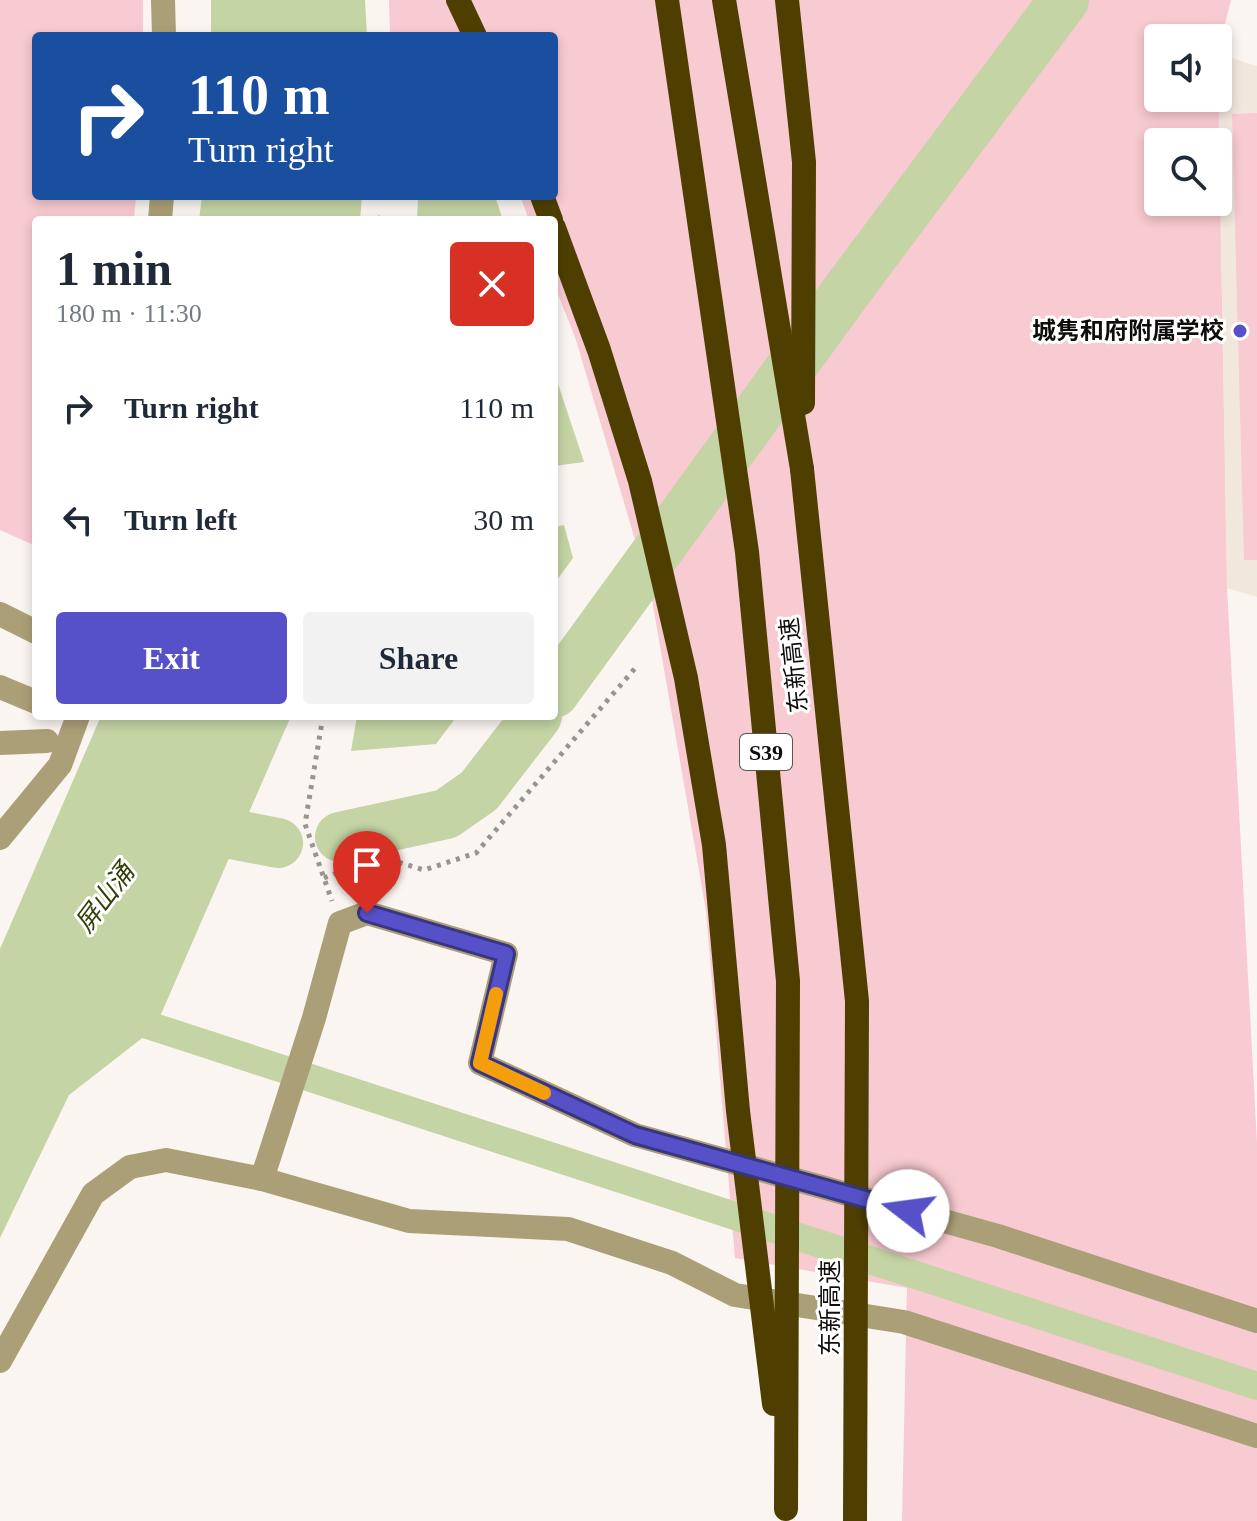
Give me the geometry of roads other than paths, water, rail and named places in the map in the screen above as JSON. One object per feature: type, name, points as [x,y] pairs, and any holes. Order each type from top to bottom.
[{"type":"highway","points":[[458,0],[473,32]]},
{"type":"highway","name":"东新高速","points":[[667,0],[747,552],[788,981],[786,1515]]},
{"type":"highway","name":"东新高速","points":[[724,0],[802,469],[857,1001],[855,1521]]},
{"type":"highway","points":[[787,0],[804,162],[802,469]]},
{"type":"highway","points":[[558,239],[599,350],[640,481],[686,678],[714,845],[738,1111],[786,1515]]},
{"type":"street","points":[[163,0],[164,32]]},
{"type":"street","points":[[0,614],[32,630]]},
{"type":"street","points":[[0,687],[32,700]]},
{"type":"street","points":[[0,838],[60,765],[77,720]]},
{"type":"street","points":[[0,743],[47,741]]},
{"type":"street","points":[[262,1179],[314,1018],[340,923],[367,913],[506,954],[480,1063],[635,1135],[998,1236],[1257,1321]]},
{"type":"street","points":[[0,1361],[93,1194],[130,1167],[166,1160],[262,1179],[409,1221],[568,1229],[672,1263],[735,1295],[904,1322],[1257,1436]]},
{"type":"water","points":[[211,0],[365,0],[367,32],[211,32]]},
{"type":"water","points":[[202,200],[362,200],[360,216],[200,216]]},
{"type":"water","points":[[418,200],[496,200],[502,216],[417,216]]},
{"type":"water","points":[[558,384],[584,462],[558,465]]},
{"type":"water","points":[[564,525],[573,558],[558,579],[558,526]]},
{"type":"water","name":"屏山涌","points":[[99,720],[289,720],[155,1028],[69,1095],[0,1238],[0,949]]},
{"type":"water","points":[[356,720],[454,720],[436,744],[351,751]]},
{"type":"waterway","points":[[558,688],[851,285],[1064,0]]},
{"type":"waterway","points":[[340,837],[446,814],[479,791],[534,720]]},
{"type":"waterway","points":[[174,823],[278,843]]},
{"type":"waterway","points":[[120,1016],[1257,1386]]},
{"type":"place","name":"城隽和府附属学校","points":[[1240,331]]}]
